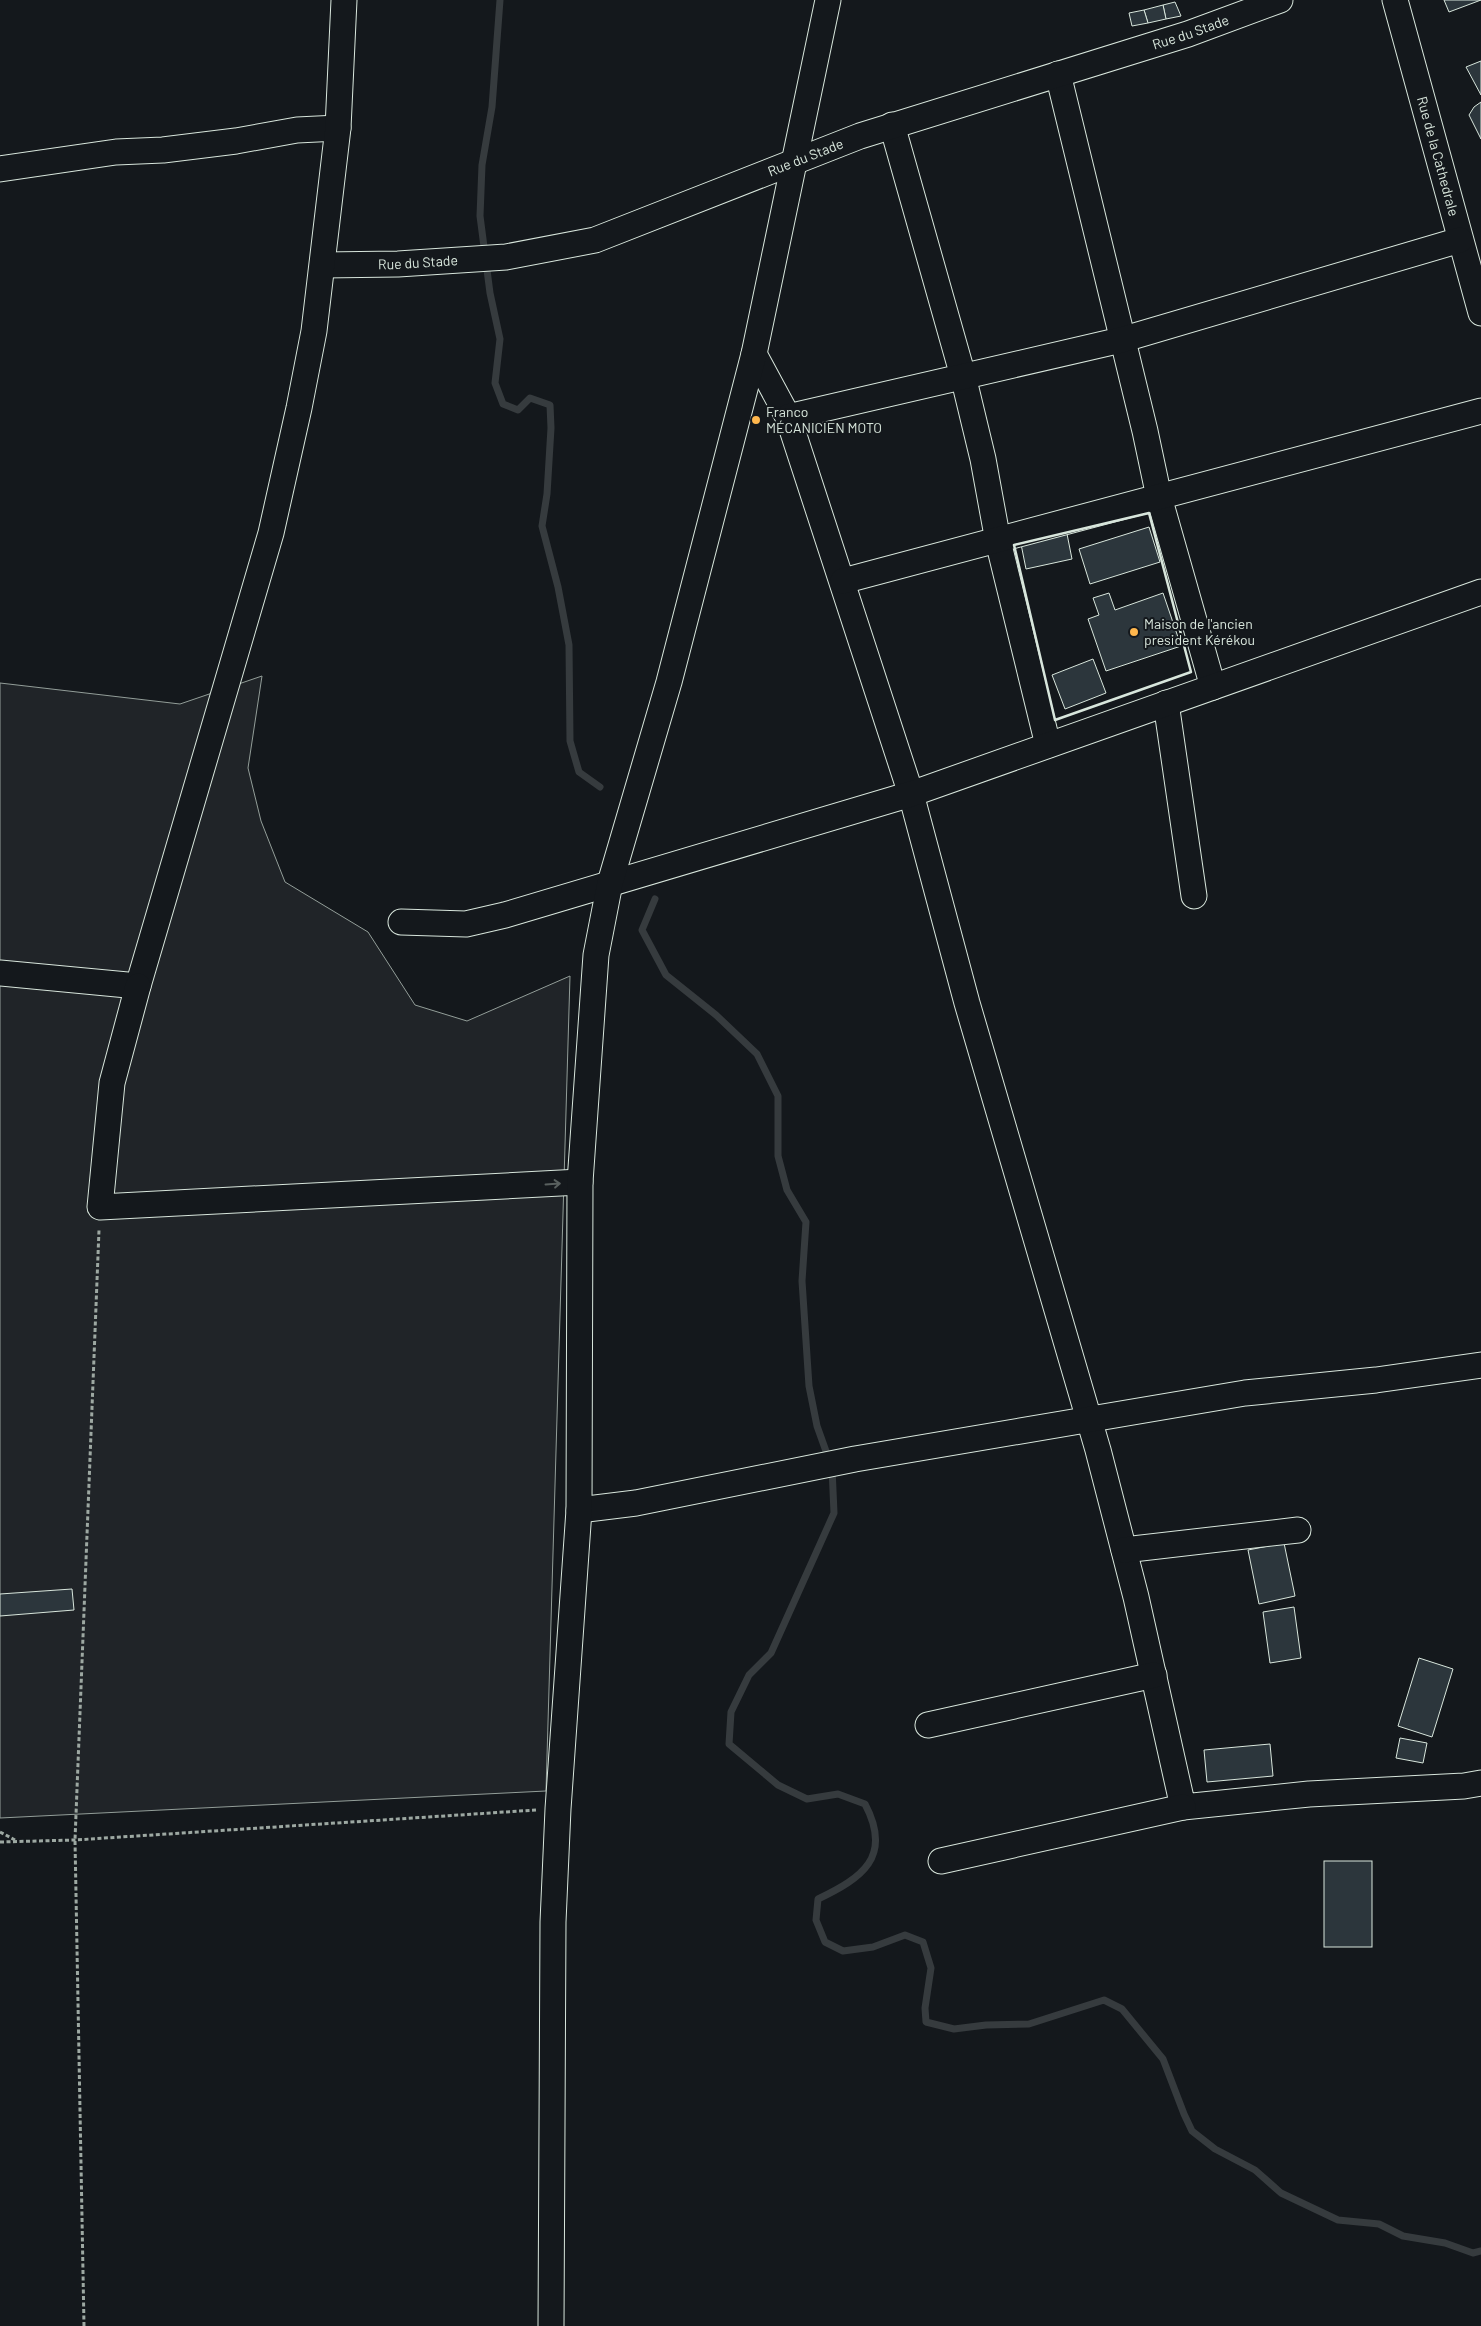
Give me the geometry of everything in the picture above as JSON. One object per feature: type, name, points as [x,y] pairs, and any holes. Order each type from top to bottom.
[{"type":"street","points":[[344,0],[338,128],[314,331],[271,533],[138,986],[112,1083],[100,1207],[580,1182]]},
{"type":"street","points":[[551,2326],[553,1922],[558,1808],[579,1510],[580,1182],[596,955],[610,884],[669,682],[754,354],[828,0]]},
{"type":"street","name":"Rue du Stade","points":[[322,265],[398,264],[524,254],[594,240],[661,215],[794,160],[892,124],[1015,89],[1188,34],[1280,0]]},
{"type":"street","name":"Rue de la Cathedrale","points":[[1395,0],[1481,313]]},
{"type":"street","points":[[1058,74],[1121,340],[1145,431],[1159,497],[1213,687]]},
{"type":"street","points":[[892,124],[963,376],[983,459],[998,541],[1048,745]]},
{"type":"street","points":[[0,169],[116,152],[163,150],[236,141],[297,130],[338,128]]},
{"type":"street","points":[[788,418],[1121,340],[1460,240]]},
{"type":"street","points":[[754,354],[788,418],[843,581],[911,794],[967,1003],[1089,1421],[1124,1550],[1183,1807]]},
{"type":"street","points":[[843,581],[1481,411]]},
{"type":"street","points":[[401,922],[466,924],[505,915],[911,794],[1481,592]]},
{"type":"street","points":[[1166,703],[1194,896]]},
{"type":"street","points":[[0,972],[138,986]]},
{"type":"street","points":[[579,1510],[636,1503],[855,1459],[1089,1421],[1245,1393],[1481,1366]]},
{"type":"street","points":[[1124,1550],[1298,1530]]},
{"type":"street","points":[[928,1725],[1154,1675]]},
{"type":"street","points":[[941,1861],[1183,1807],[1310,1794],[1481,1783]]},
{"type":"path","points":[[84,2326],[75,1840],[100,1207]]},
{"type":"path","points":[[0,1842],[75,1840],[558,1808]]},
{"type":"path","points":[[0,1832],[20,1842]]},
{"type":"shaded area","points":[[262,676],[248,768],[261,821],[285,882],[368,932],[415,1005],[467,1021],[570,976],[546,1791],[0,1818],[0,683],[180,704]]},
{"type":"building","points":[[1444,0],[1481,0],[1449,12]]},
{"type":"building","points":[[1175,2],[1181,16],[1166,19],[1163,5]]},
{"type":"building","points":[[1163,5],[1166,19],[1148,23],[1144,10]]},
{"type":"building","points":[[1144,10],[1148,23],[1132,26],[1129,13]]},
{"type":"building","points":[[1481,61],[1481,95],[1466,67]]},
{"type":"building","points":[[1481,102],[1481,139],[1469,115],[1474,107]]},
{"type":"building","points":[[1149,527],[1160,562],[1090,584],[1079,549]]},
{"type":"building","points":[[1067,534],[1072,559],[1026,569],[1021,544]]},
{"type":"building","name":"Maison de l'ancien president Kérékou","points":[[1109,593],[1115,610],[1163,593],[1181,646],[1106,671],[1088,619],[1099,615],[1093,598]]},
{"type":"building","points":[[1093,659],[1106,693],[1065,709],[1052,675]]},
{"type":"building","points":[[1284,1543],[1295,1596],[1259,1604],[1248,1550]]},
{"type":"building","points":[[72,1589],[74,1610],[0,1616],[0,1594]]},
{"type":"building","points":[[1294,1607],[1301,1658],[1270,1663],[1263,1612]]},
{"type":"building","points":[[1419,1658],[1453,1669],[1432,1737],[1398,1726]]},
{"type":"building","points":[[1400,1738],[1427,1743],[1423,1763],[1396,1758]]},
{"type":"building","points":[[1270,1744],[1273,1776],[1207,1782],[1204,1750]]},
{"type":"building","points":[[1324,1861],[1372,1861],[1372,1947],[1324,1947]]},
{"type":"waterway","points":[[500,0],[492,107],[482,165],[480,216],[490,293],[500,339],[495,383],[503,404],[518,410],[530,398],[550,405],[551,428],[547,494],[542,526],[558,587],[569,645],[570,741],[579,772],[600,787]]},
{"type":"waterway","points":[[655,899],[642,930],[666,975],[716,1015],[757,1054],[778,1096],[778,1156],[787,1190],[806,1222],[802,1281],[809,1386],[817,1426],[832,1468],[834,1513],[771,1653],[749,1675],[731,1712],[729,1744],[778,1785],[807,1799],[838,1794],[865,1804],[873,1822],[876,1838],[874,1852],[860,1874],[848,1883],[818,1899],[816,1920],[825,1942],[843,1951],[873,1947],[905,1935],[923,1942],[931,1968],[925,2008],[926,2022],[954,2029],[986,2025],[1029,2024],[1104,2000],[1122,2009],[1163,2059],[1192,2131],[1215,2149],[1255,2170],[1281,2193],[1338,2220],[1379,2224],[1403,2236],[1445,2243],[1473,2253],[1481,2251]]},
{"type":"wall","points":[[1149,513],[1191,672],[1055,720],[1014,545],[1149,513]]},
{"type":"place","name":"Franco MÉCANICIEN MOTO","points":[[756,420]]},
{"type":"place","name":"Maison de l'ancien president Kérékou","points":[[1134,632]]}]
